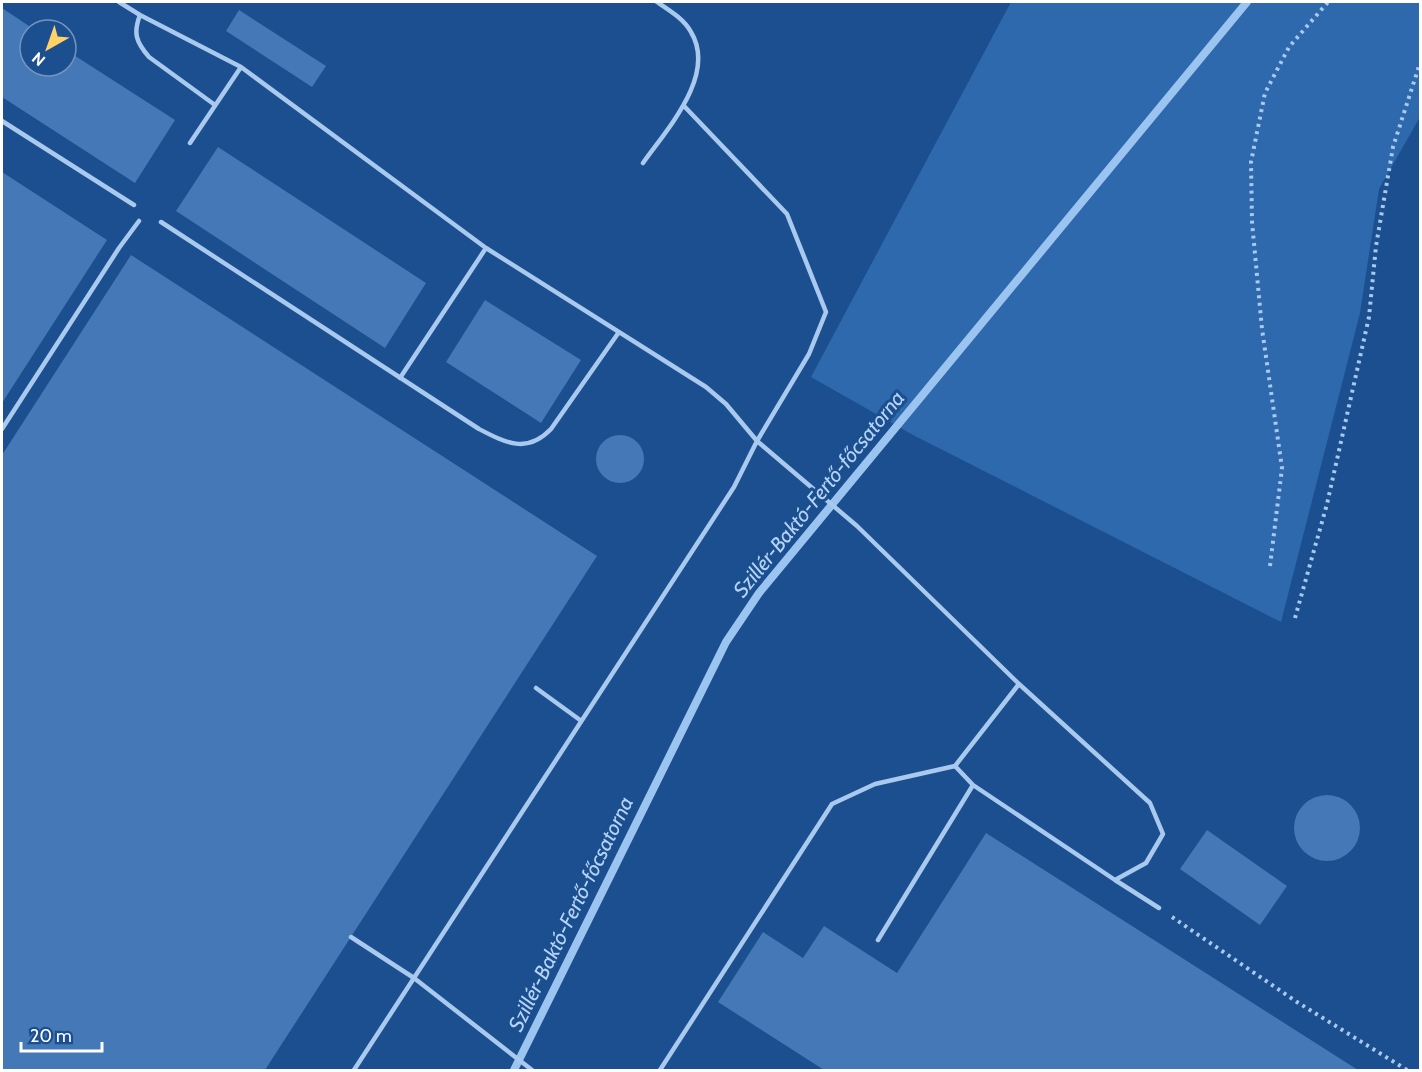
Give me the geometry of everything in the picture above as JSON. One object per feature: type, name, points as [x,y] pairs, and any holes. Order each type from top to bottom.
[{"type":"lane","points":[[119,2],[241,67],[486,248],[706,387],[726,404],[757,441],[857,526],[1020,684],[1150,803],[1163,834],[1146,863],[1115,880]]},
{"type":"lane","points":[[644,163],[684,106],[693,88],[698,52],[692,32],[657,2]]},
{"type":"lane","points":[[140,15],[135,27],[140,47],[149,57],[214,105]]},
{"type":"lane","points":[[190,143],[241,67]]},
{"type":"lane","points":[[354,1071],[580,720],[734,487],[757,441],[809,354],[825,312],[787,214],[684,106]]},
{"type":"lane","points":[[2,121],[134,205]]},
{"type":"lane","points":[[2,429],[119,248],[139,221]]},
{"type":"lane","points":[[161,222],[479,429],[502,441],[514,444],[529,443],[542,438],[551,429],[619,332]]},
{"type":"lane","points":[[400,378],[486,248]]},
{"type":"lane","points":[[660,1071],[832,804],[875,784],[955,766],[1020,684]]},
{"type":"lane","points":[[536,688],[580,720]]},
{"type":"lane","points":[[955,766],[973,785],[1159,908]]},
{"type":"lane","points":[[878,940],[973,785]]},
{"type":"lane","points":[[351,938],[414,978],[532,1071]]},
{"type":"path","points":[[1270,566],[1282,468],[1262,329],[1252,222],[1251,162],[1265,93],[1289,47],[1328,2]]},
{"type":"path","points":[[1295,618],[1326,504],[1369,317],[1376,246],[1393,147],[1420,63]]},
{"type":"path","points":[[1159,908],[1297,1002],[1407,1071]]},
{"type":"shaded area","points":[[1011,2],[1420,2],[1420,117],[1379,189],[1360,313],[1281,622],[913,435],[811,377]]},
{"type":"building","points":[[2,8],[18,19],[18,78],[78,78],[78,58],[175,120],[135,183],[2,97]]},
{"type":"building","points":[[239,10],[326,66],[312,87],[226,31]]},
{"type":"building","points":[[218,147],[426,283],[385,348],[176,211]]},
{"type":"building","points":[[2,172],[107,240],[2,403]]},
{"type":"building","points":[[131,255],[597,556],[265,1070],[2,1070],[2,455]]},
{"type":"building","points":[[485,300],[581,360],[541,423],[446,362]]},
{"type":"building","points":[[620,435],[637,442],[644,459],[637,476],[620,483],[603,476],[596,459],[603,442]]},
{"type":"building","points":[[1327,795],[1340,798],[1350,805],[1357,815],[1360,828],[1357,841],[1350,851],[1340,858],[1327,861],[1314,858],[1304,851],[1297,841],[1294,828],[1297,815],[1304,805],[1314,798]]},
{"type":"building","points":[[1207,830],[1287,886],[1260,925],[1180,869]]},
{"type":"building","points":[[986,833],[1358,1070],[824,1070],[718,1002],[763,932],[803,958],[824,926],[897,973]]},
{"type":"waterway","name":"Szillér-Baktó-Fertő-főcsatorna","points":[[514,1070],[726,642],[759,593],[1247,2]]}]
